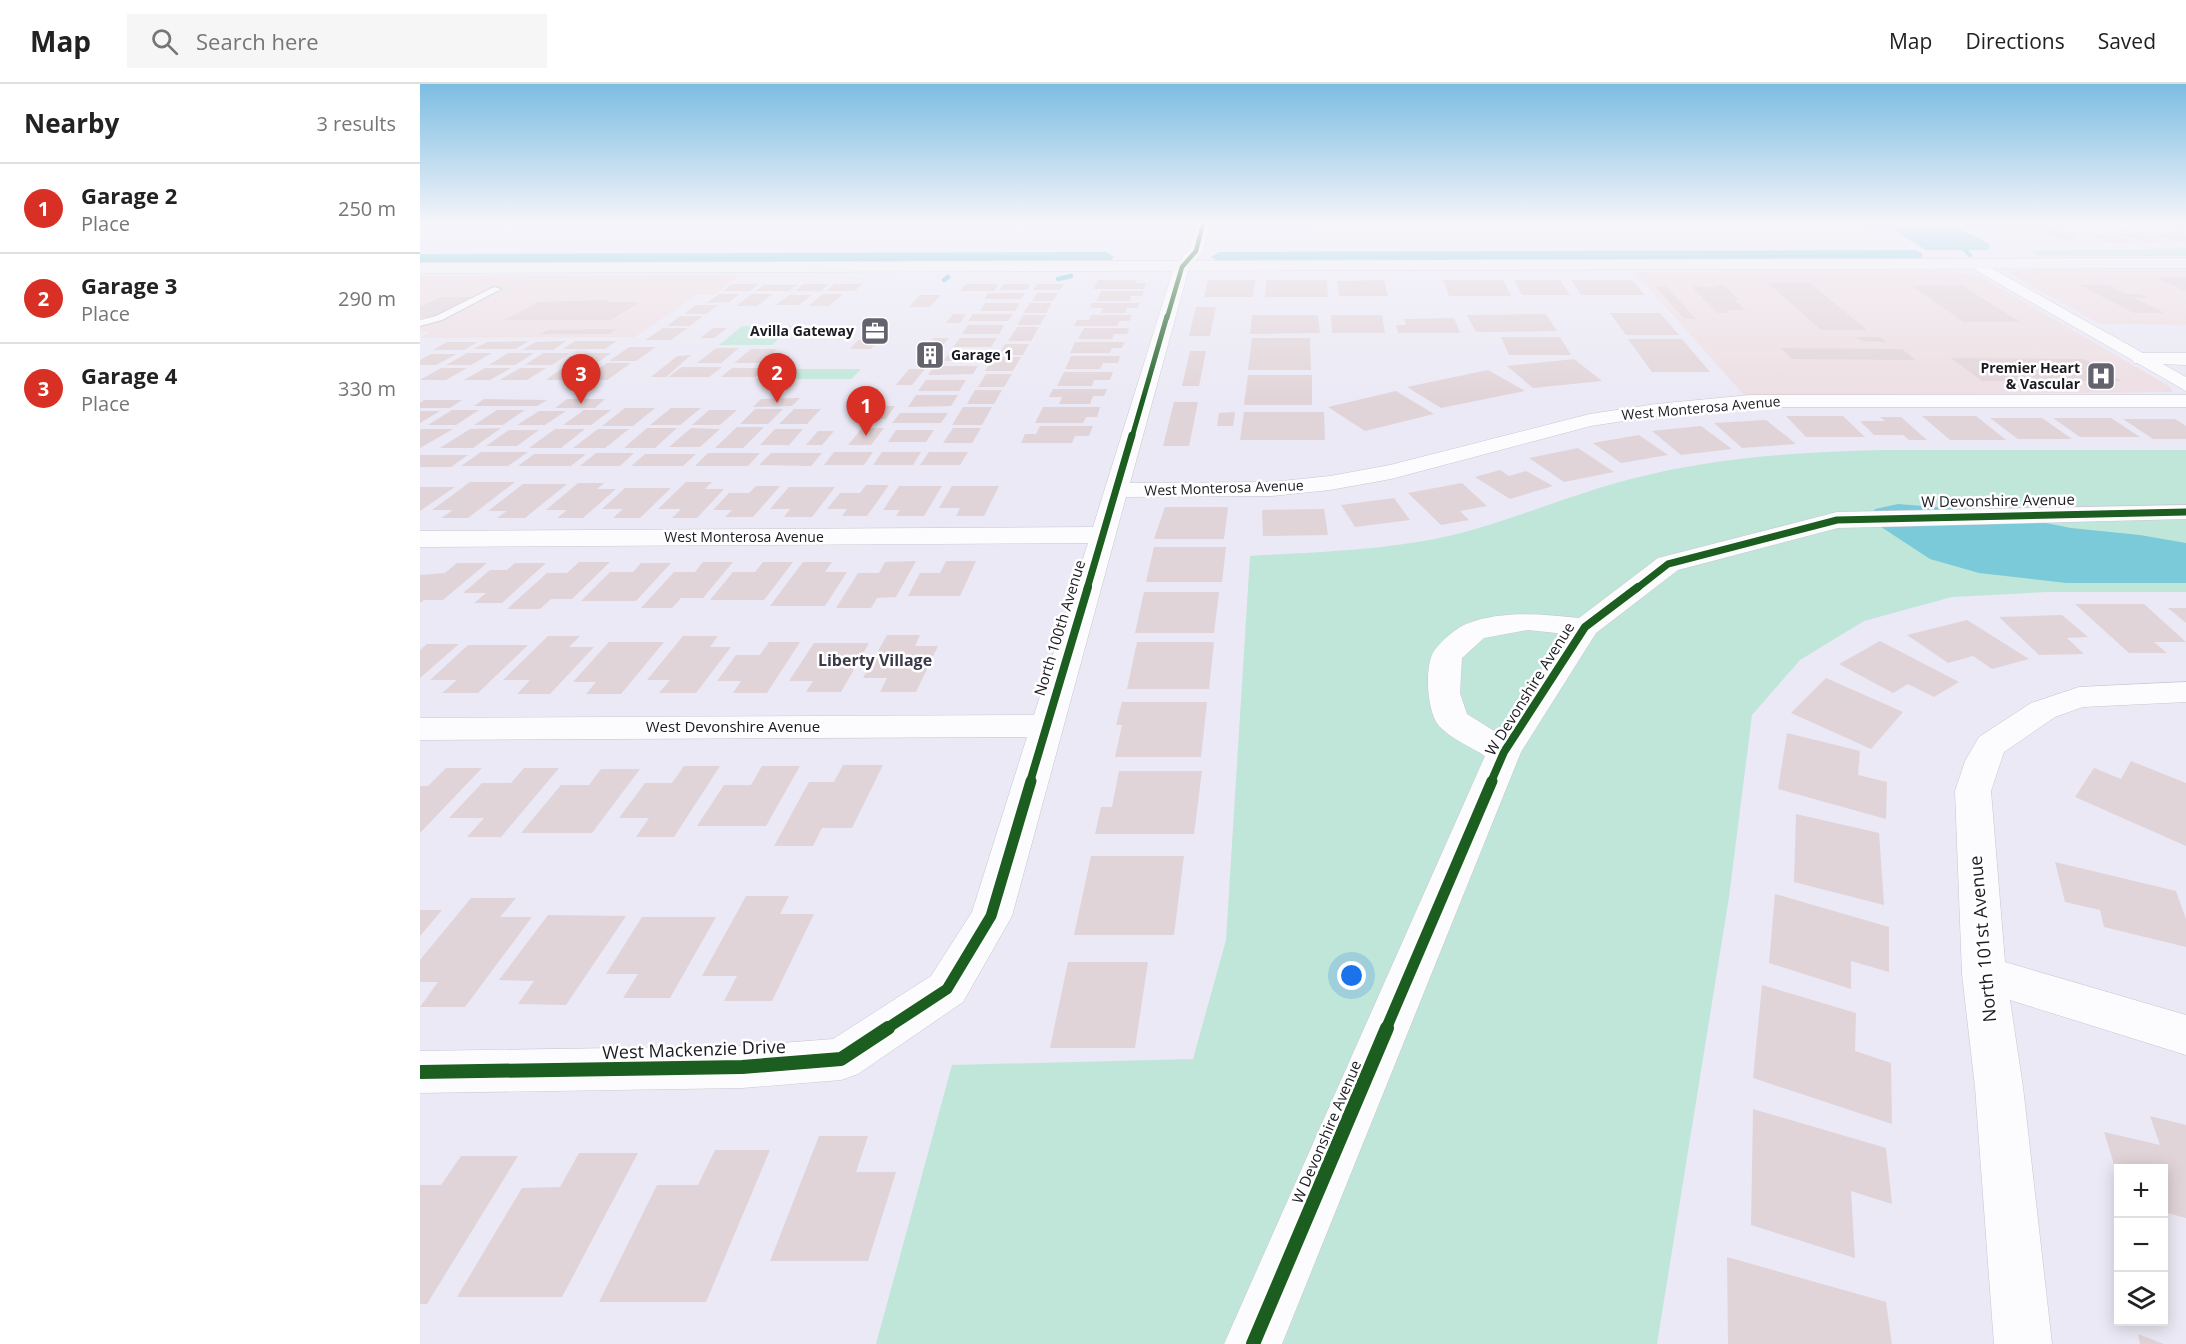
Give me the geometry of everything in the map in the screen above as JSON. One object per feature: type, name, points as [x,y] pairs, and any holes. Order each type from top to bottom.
[{"type":"street","name":"North 100th Avenue","points":[[947,989],[991,916],[1104,535],[1173,283]]},
{"type":"street","points":[[2008,283],[2186,385]]},
{"type":"street","points":[[2141,359],[2186,359]]},
{"type":"street","name":"West Monterosa Avenue","points":[[1116,490],[1272,489],[1329,483],[1391,472],[1590,420],[1656,410],[1750,401],[2186,401]]},
{"type":"street","name":"W Devonshire Avenue","points":[[1253,1344],[1504,752],[1585,627],[1668,564],[1837,520],[2186,512]]},
{"type":"street","name":"West Monterosa Avenue","points":[[420,539],[1104,535]]},
{"type":"street","name":"W Devonshire Avenue","points":[[1504,752],[1452,720],[1444,693],[1447,655],[1474,631],[1528,621],[1585,627]]},
{"type":"street","name":"North 101st Avenue","points":[[2023,1344],[1999,1087],[1984,974],[1973,792],[1982,761],[1991,745],[2043,710],[2079,697],[2186,692]]},
{"type":"street","name":"West Devonshire Avenue","points":[[420,729],[1046,726]]},
{"type":"street","points":[[1984,974],[2186,1035]]},
{"type":"street","name":"West Mackenzie Drive","points":[[420,1072],[742,1067],[841,1059],[947,989]]},
{"type":"lane","points":[[420,323],[439,318],[497,289]]},
{"type":"shaded area","points":[[420,283],[730,283],[714,295],[697,295],[635,337],[420,338],[429,332],[420,332]]},
{"type":"shaded area","points":[[1644,283],[1991,283],[2169,386],[2173,392],[1745,396]]},
{"type":"shaded area","points":[[2026,283],[2186,283],[2186,325],[2100,324]]},
{"type":"green space","points":[[742,326],[792,326],[772,345],[719,345]]},
{"type":"green space","points":[[783,369],[861,369],[851,379],[773,379]]},
{"type":"green space","points":[[1883,450],[2186,450],[2186,592],[2048,592],[1952,597],[1864,621],[1800,660],[1752,715],[1729,897],[1657,1344],[876,1344],[952,1065],[1193,1059],[1226,940],[1250,556],[1355,550],[1407,544],[1457,534],[1613,484],[1696,465],[1789,454]]},
{"type":"water","points":[[1898,504],[1985,511],[2071,528],[2140,535],[2186,543],[2186,583],[2066,583],[1979,573],[1930,559],[1875,523],[1871,516],[1875,509]]},
{"type":"building","points":[[1096,283],[1146,283],[1144,289],[1093,289]]},
{"type":"building","points":[[1207,283],[1255,283],[1253,297],[1204,297]]},
{"type":"building","points":[[1266,283],[1327,283],[1328,297],[1265,297]]},
{"type":"building","points":[[1337,283],[1385,283],[1388,296],[1339,296]]},
{"type":"building","points":[[1444,283],[1504,283],[1511,296],[1449,296]]},
{"type":"building","points":[[1515,283],[1562,283],[1570,295],[1522,295]]},
{"type":"building","points":[[1573,283],[1634,283],[1645,295],[1581,295]]},
{"type":"building","points":[[1768,283],[1810,283],[1867,330],[1821,330]]},
{"type":"building","points":[[2167,283],[2186,283],[2186,291]]},
{"type":"building","points":[[732,284],[759,284],[750,291],[723,291]]},
{"type":"building","points":[[803,284],[829,284],[821,291],[795,291]]},
{"type":"building","points":[[834,284],[862,284],[855,291],[827,291]]},
{"type":"building","points":[[966,284],[999,284],[994,291],[960,291]]},
{"type":"building","points":[[1004,284],[1031,284],[1027,290],[999,290]]},
{"type":"building","points":[[1037,284],[1064,284],[1060,290],[1033,290]]},
{"type":"building","points":[[764,285],[798,285],[789,291],[755,291]]},
{"type":"building","points":[[1911,285],[1963,286],[2020,322],[1963,322]]},
{"type":"building","points":[[2079,285],[2108,285],[2126,294],[2141,294],[2148,298],[2134,298],[2165,313],[2134,313]]},
{"type":"building","points":[[1655,286],[1666,286],[1696,319],[1684,319]]},
{"type":"building","points":[[1691,286],[1716,288],[1713,286],[1724,286],[1739,299],[1734,299],[1745,310],[1726,310],[1729,313],[1717,313]]},
{"type":"building","points":[[1101,291],[1144,291],[1142,296],[1131,296],[1130,301],[1096,301]]},
{"type":"building","points":[[988,293],[1025,293],[1021,299],[984,299]]},
{"type":"building","points":[[1037,293],[1058,293],[1053,301],[1032,301]]},
{"type":"building","points":[[719,294],[740,294],[729,302],[707,303]]},
{"type":"building","points":[[752,294],[773,294],[757,306],[736,306]]},
{"type":"building","points":[[823,294],[843,294],[829,306],[808,306]]},
{"type":"building","points":[[789,295],[812,295],[799,305],[776,305]]},
{"type":"building","points":[[920,295],[941,295],[930,307],[909,307]]},
{"type":"building","points":[[441,297],[472,297],[431,317],[420,317],[420,307]]},
{"type":"building","points":[[608,300],[605,302],[640,302],[611,320],[504,320],[538,302]]},
{"type":"building","points":[[985,303],[1020,303],[1015,311],[980,311]]},
{"type":"building","points":[[1030,303],[1052,303],[1046,313],[1023,313]]},
{"type":"building","points":[[1092,303],[1139,303],[1138,308],[1127,308],[1126,313],[1101,313],[1103,308],[1090,308]]},
{"type":"building","points":[[696,305],[718,305],[706,314],[684,314]]},
{"type":"building","points":[[1196,307],[1216,307],[1210,336],[1189,336]]},
{"type":"building","points":[[1610,313],[1660,313],[1679,335],[1626,335]]},
{"type":"building","points":[[953,314],[966,314],[960,323],[946,323]]},
{"type":"building","points":[[973,314],[1013,314],[1008,321],[968,321]]},
{"type":"building","points":[[1546,314],[1557,331],[1476,332],[1467,315]]},
{"type":"building","points":[[1023,315],[1046,315],[1040,325],[1017,325]]},
{"type":"building","points":[[1091,315],[1132,315],[1129,321],[1119,321],[1117,326],[1074,326],[1077,320],[1089,320]]},
{"type":"building","points":[[1252,315],[1318,315],[1320,333],[1250,334]]},
{"type":"building","points":[[1331,315],[1382,315],[1385,333],[1332,333]]},
{"type":"building","points":[[680,316],[703,316],[690,326],[667,326]]},
{"type":"building","points":[[1454,318],[1460,333],[1398,333],[1396,325],[1406,325],[1404,319]]},
{"type":"building","points":[[968,325],[1004,325],[999,334],[962,334]]},
{"type":"building","points":[[1017,327],[1039,327],[1031,341],[1008,341]]},
{"type":"building","points":[[663,328],[688,328],[671,340],[645,340]]},
{"type":"building","points":[[713,328],[727,328],[714,338],[700,338]]},
{"type":"building","points":[[1084,328],[1129,328],[1127,334],[1114,334],[1112,339],[1078,339]]},
{"type":"building","points":[[617,329],[609,334],[540,334],[548,330]]},
{"type":"building","name":"Avilla Gateway","points":[[867,329],[889,329],[882,337],[866,337],[870,334],[862,334]]},
{"type":"building","points":[[1501,337],[1560,337],[1571,355],[1509,355]]},
{"type":"building","points":[[1856,337],[1880,337],[1886,342],[1862,341]]},
{"type":"building","points":[[934,338],[949,338],[941,347],[926,347]]},
{"type":"building","points":[[960,338],[997,338],[991,347],[953,347]]},
{"type":"building","points":[[1252,338],[1310,338],[1311,370],[1248,370]]},
{"type":"building","points":[[1628,339],[1682,339],[1710,372],[1652,372]]},
{"type":"building","points":[[858,340],[879,340],[871,349],[850,349]]},
{"type":"building","points":[[529,341],[515,349],[473,349],[487,342]]},
{"type":"building","points":[[566,341],[553,350],[522,350],[536,342]]},
{"type":"building","points":[[575,341],[617,341],[605,349],[563,349]]},
{"type":"building","points":[[447,342],[478,342],[464,350],[433,350]]},
{"type":"building","points":[[1075,342],[1125,342],[1122,348],[1112,348],[1110,353],[1070,353]]},
{"type":"building","points":[[1005,344],[1029,344],[1023,355],[998,355]]},
{"type":"building","points":[[629,347],[656,347],[636,361],[609,361]]},
{"type":"building","points":[[716,348],[739,348],[721,363],[697,363]]},
{"type":"building","points":[[1781,348],[1902,349],[1916,360],[1792,359]]},
{"type":"building","points":[[751,349],[777,349],[761,363],[734,363]]},
{"type":"building","name":"Garage 1","points":[[925,349],[943,349],[934,361],[916,361]]},
{"type":"building","points":[[1190,351],[1206,351],[1199,386],[1182,386]]},
{"type":"building","points":[[950,352],[988,352],[981,361],[943,361]]},
{"type":"building","points":[[467,353],[492,353],[471,365],[446,365]]},
{"type":"building","points":[[508,353],[534,353],[515,365],[489,365]]},
{"type":"building","points":[[543,353],[570,353],[552,365],[525,365]]},
{"type":"building","points":[[586,353],[611,353],[594,365],[569,365]]},
{"type":"building","points":[[431,354],[457,354],[436,365],[420,365],[420,360]]},
{"type":"building","points":[[691,355],[666,377],[651,377],[677,356]]},
{"type":"building","points":[[1071,356],[1120,356],[1118,363],[1103,363],[1100,369],[1065,369]]},
{"type":"building","points":[[994,357],[1021,357],[1013,371],[985,371]]},
{"type":"building","points":[[1951,358],[2084,359],[2122,381],[1982,381]]},
{"type":"building","points":[[1574,359],[1602,381],[1533,388],[1507,366]]},
{"type":"building","points":[[607,363],[631,363],[607,380],[583,380]]},
{"type":"building","points":[[934,366],[978,366],[973,374],[928,375]]},
{"type":"building","points":[[564,367],[591,367],[573,380],[546,380]]},
{"type":"building","points":[[682,367],[722,367],[709,377],[668,377]]},
{"type":"building","points":[[441,368],[467,368],[446,380],[420,380]]},
{"type":"building","points":[[485,368],[511,368],[490,380],[464,380]]},
{"type":"building","points":[[520,368],[546,368],[527,380],[500,380]]},
{"type":"building","points":[[732,368],[766,368],[755,377],[721,377]]},
{"type":"building","points":[[909,369],[925,369],[912,385],[896,385]]},
{"type":"building","points":[[1488,370],[1525,391],[1441,408],[1407,387]]},
{"type":"building","points":[[1064,372],[1113,372],[1110,380],[1094,380],[1092,386],[1057,386]]},
{"type":"building","points":[[986,374],[1012,374],[1004,387],[978,387]]},
{"type":"building","points":[[1248,375],[1312,375],[1312,405],[1244,405]]},
{"type":"building","points":[[926,380],[966,380],[959,391],[918,391]]},
{"type":"building","points":[[1053,389],[1107,389],[1104,396],[1093,396],[1090,404],[1059,404],[1062,397],[1049,397]]},
{"type":"building","points":[[975,390],[1002,390],[994,404],[967,404]]},
{"type":"building","points":[[1396,391],[1434,414],[1365,431],[1328,407]]},
{"type":"building","points":[[916,395],[958,395],[951,406],[908,407]]},
{"type":"building","points":[[800,398],[792,406],[753,407],[761,399]]},
{"type":"building","points":[[484,399],[547,400],[537,406],[474,406]]},
{"type":"building","points":[[567,399],[605,399],[595,408],[555,408]]},
{"type":"building","points":[[424,400],[462,400],[450,408],[420,408],[420,403]]},
{"type":"building","points":[[1174,402],[1198,402],[1189,446],[1163,446]]},
{"type":"building","points":[[880,406],[895,406],[886,419],[870,419]]},
{"type":"building","points":[[963,407],[992,407],[982,425],[952,425]]},
{"type":"building","points":[[1043,407],[1100,407],[1097,417],[1086,417],[1083,423],[1035,423]]},
{"type":"building","points":[[625,408],[655,408],[633,426],[602,426]]},
{"type":"building","points":[[671,408],[701,408],[680,425],[650,425]]},
{"type":"building","points":[[755,409],[783,409],[768,424],[740,424]]},
{"type":"building","points":[[794,409],[821,409],[807,424],[779,424]]},
{"type":"building","points":[[452,410],[479,410],[456,425],[428,425]]},
{"type":"building","points":[[497,410],[525,410],[503,425],[474,425]]},
{"type":"building","points":[[584,410],[611,410],[591,425],[563,425]]},
{"type":"building","points":[[709,410],[737,410],[720,425],[692,425]]},
{"type":"building","points":[[420,411],[440,411],[420,423]]},
{"type":"building","points":[[539,411],[566,411],[545,425],[517,425]]},
{"type":"building","points":[[1235,412],[1233,426],[1217,426],[1219,413]]},
{"type":"building","points":[[1244,412],[1324,412],[1325,440],[1240,440]]},
{"type":"building","points":[[900,413],[948,413],[941,423],[892,423]]},
{"type":"building","points":[[1786,416],[1843,416],[1865,437],[1806,437]]},
{"type":"building","points":[[1922,416],[1976,416],[2006,440],[1950,440]]},
{"type":"building","points":[[1880,417],[1901,417],[1927,440],[1909,440],[1903,435],[1874,435],[1860,421],[1885,421]]},
{"type":"building","points":[[1990,418],[2042,418],[2072,439],[2018,439]]},
{"type":"building","points":[[2053,418],[2111,418],[2140,437],[2080,437]]},
{"type":"building","points":[[2123,419],[2175,419],[2186,426],[2186,439],[2153,439]]},
{"type":"building","points":[[1766,420],[1796,444],[1742,448],[1714,423]]},
{"type":"building","points":[[1040,426],[1093,426],[1089,436],[1075,436],[1072,443],[1021,443],[1025,434],[1036,434]]},
{"type":"building","points":[[1701,426],[1732,449],[1681,455],[1652,431]]},
{"type":"building","points":[[737,427],[764,427],[743,448],[715,448]]},
{"type":"building","points":[[501,428],[473,448],[440,448],[470,429]]},
{"type":"building","points":[[647,428],[677,428],[655,448],[624,448]]},
{"type":"building","points":[[691,428],[720,429],[700,447],[669,447]]},
{"type":"building","points":[[862,428],[884,428],[871,445],[848,445]]},
{"type":"building","points":[[953,428],[981,428],[972,443],[943,443]]},
{"type":"building","points":[[453,429],[420,448],[420,430]]},
{"type":"building","points":[[555,429],[585,429],[561,448],[529,448]]},
{"type":"building","points":[[598,429],[629,429],[605,448],[573,448]]},
{"type":"building","points":[[775,429],[803,429],[789,445],[760,445]]},
{"type":"building","points":[[509,430],[539,430],[517,446],[486,446]]},
{"type":"building","points":[[896,430],[934,430],[926,442],[888,442]]},
{"type":"building","points":[[818,431],[834,431],[822,445],[806,445]]},
{"type":"building","points":[[1639,435],[1668,455],[1621,463],[1593,443]]},
{"type":"building","points":[[1578,448],[1614,472],[1564,482],[1529,458]]},
{"type":"building","points":[[481,452],[528,452],[508,466],[461,466]]},
{"type":"building","points":[[834,452],[873,452],[864,465],[824,465]]},
{"type":"building","points":[[882,452],[921,452],[913,465],[873,465]]},
{"type":"building","points":[[929,452],[968,452],[960,465],[920,465]]},
{"type":"building","points":[[596,453],[634,453],[620,466],[580,466]]},
{"type":"building","points":[[708,453],[760,453],[748,466],[695,466]]},
{"type":"building","points":[[771,453],[822,453],[811,466],[759,465]]},
{"type":"building","points":[[534,454],[586,454],[571,466],[518,466]]},
{"type":"building","points":[[645,454],[696,454],[683,466],[631,466]]},
{"type":"building","points":[[420,455],[468,455],[451,467],[420,467]]},
{"type":"building","points":[[1500,470],[1509,476],[1526,471],[1553,486],[1510,499],[1475,477]]},
{"type":"building","points":[[470,482],[515,482],[468,518],[441,518],[453,510],[432,510]]},
{"type":"building","points":[[686,482],[712,482],[705,489],[724,489],[697,518],[672,518],[681,509],[658,509]]},
{"type":"building","points":[[578,483],[604,483],[597,489],[616,489],[583,518],[557,518],[567,510],[546,510]]},
{"type":"building","points":[[1462,483],[1487,506],[1460,511],[1469,520],[1441,525],[1408,493]]},
{"type":"building","points":[[523,484],[567,484],[525,518],[497,518],[507,511],[488,511]]},
{"type":"building","points":[[866,485],[889,485],[867,516],[842,516],[847,509],[827,509],[840,493],[860,493]]},
{"type":"building","points":[[756,486],[780,486],[753,517],[725,517],[732,510],[713,510],[729,493],[749,493]]},
{"type":"building","points":[[899,486],[942,486],[924,516],[896,516],[900,510],[883,510]]},
{"type":"building","points":[[952,486],[999,486],[984,516],[956,516],[960,508],[939,508]]},
{"type":"building","points":[[420,487],[455,487],[420,511]]},
{"type":"building","points":[[789,487],[835,487],[812,517],[784,517],[790,509],[770,509]]},
{"type":"building","points":[[625,488],[671,488],[640,518],[613,518],[623,509],[602,509]]},
{"type":"building","points":[[1394,498],[1410,520],[1355,527],[1341,505]]},
{"type":"building","points":[[1165,507],[1228,507],[1224,539],[1154,539]]},
{"type":"building","points":[[1324,509],[1328,535],[1263,536],[1262,510]]},
{"type":"building","points":[[1154,547],[1226,547],[1222,582],[1146,582]]},
{"type":"building","points":[[916,561],[896,597],[877,598],[871,608],[836,608],[858,573],[879,573],[885,562]]},
{"type":"building","points":[[946,561],[976,561],[960,596],[908,596],[920,573],[940,573]]},
{"type":"building","points":[[579,562],[610,562],[572,599],[551,599],[540,609],[507,609],[547,573],[567,573]]},
{"type":"building","points":[[703,562],[733,562],[703,598],[681,598],[672,608],[641,608],[674,572],[695,572]]},
{"type":"building","points":[[763,562],[793,562],[764,600],[710,600],[733,572],[755,572]]},
{"type":"building","points":[[803,562],[832,562],[825,572],[847,572],[825,606],[770,606]]},
{"type":"building","points":[[457,563],[487,563],[443,600],[424,600],[420,603],[420,575],[445,573]]},
{"type":"building","points":[[515,563],[546,563],[502,603],[474,603],[486,593],[463,593],[490,570],[507,570]]},
{"type":"building","points":[[641,563],[671,563],[636,601],[581,601],[610,572],[633,572]]},
{"type":"building","points":[[1144,592],[1219,592],[1214,633],[1135,633]]},
{"type":"building","points":[[2075,604],[2144,604],[2186,642],[2154,642],[2167,653],[2129,653]]},
{"type":"building","points":[[2168,608],[2186,608],[2186,623]]},
{"type":"building","points":[[2062,615],[2088,637],[2067,638],[2084,654],[2039,655],[1999,617]]},
{"type":"building","points":[[1967,620],[2029,659],[1992,669],[1973,656],[1948,663],[1907,635]]},
{"type":"building","points":[[887,635],[920,635],[915,646],[938,646],[916,692],[880,692],[887,678],[863,678]]},
{"type":"building","points":[[548,636],[580,636],[569,647],[594,647],[550,694],[517,694],[530,680],[503,680]]},
{"type":"building","points":[[683,636],[718,636],[710,647],[731,647],[696,693],[659,693],[670,680],[647,680]]},
{"type":"building","points":[[1880,641],[1959,682],[1934,697],[1908,684],[1893,693],[1839,664]]},
{"type":"building","points":[[609,642],[664,642],[621,694],[586,694],[596,682],[573,682]]},
{"type":"building","points":[[769,642],[800,642],[767,693],[733,693],[741,681],[717,681],[736,655],[760,655]]},
{"type":"building","points":[[1137,642],[1214,642],[1209,689],[1127,689]]},
{"type":"building","points":[[814,643],[869,643],[841,692],[806,692],[813,681],[789,681]]},
{"type":"building","points":[[427,644],[459,644],[420,678],[420,650]]},
{"type":"building","points":[[468,645],[528,645],[478,693],[442,693],[457,680],[430,680]]},
{"type":"building","points":[[1826,678],[1903,712],[1871,749],[1791,713]]},
{"type":"building","points":[[1122,702],[1207,702],[1201,757],[1115,757],[1122,725],[1116,725]]},
{"type":"building","points":[[1787,733],[1860,751],[1858,775],[1887,782],[1886,819],[1778,789]]},
{"type":"building","points":[[2131,761],[2186,783],[2186,846],[2075,797],[2094,768],[2121,779]]},
{"type":"building","points":[[843,765],[883,765],[852,828],[822,828],[813,846],[774,846],[809,782],[834,782]]},
{"type":"building","points":[[684,766],[720,766],[674,837],[636,837],[649,818],[619,818],[645,783],[672,783]]},
{"type":"building","points":[[762,766],[800,766],[766,826],[697,826],[724,785],[751,785]]},
{"type":"building","points":[[446,768],[482,768],[420,833],[420,786],[428,786]]},
{"type":"building","points":[[524,768],[559,768],[501,837],[467,837],[484,818],[449,818],[482,783],[511,783]]},
{"type":"building","points":[[601,769],[640,769],[592,833],[521,833],[561,785],[589,785]]},
{"type":"building","points":[[1119,771],[1202,771],[1194,834],[1095,834],[1101,807],[1112,807]]},
{"type":"building","points":[[1796,814],[1879,833],[1884,905],[1794,882]]},
{"type":"building","points":[[1091,856],[1184,856],[1174,935],[1074,935]]},
{"type":"building","points":[[2055,862],[2176,891],[2186,919],[2186,947],[2104,927],[2100,910],[2065,902]]},
{"type":"building","points":[[1775,894],[1889,927],[1889,972],[1851,961],[1851,989],[1769,963]]},
{"type":"building","points":[[746,896],[789,896],[780,914],[814,914],[772,1001],[724,1001],[737,976],[702,976]]},
{"type":"building","points":[[471,898],[516,898],[500,917],[532,917],[465,1007],[420,1007],[438,982],[420,982],[420,960]]},
{"type":"building","points":[[420,910],[442,910],[420,936]]},
{"type":"building","points":[[548,915],[626,916],[566,1005],[518,1004],[534,981],[499,980]]},
{"type":"building","points":[[642,917],[716,917],[670,998],[623,998],[638,974],[606,974]]},
{"type":"building","points":[[1068,962],[1148,962],[1135,1048],[1050,1048]]},
{"type":"building","points":[[1762,985],[1856,1013],[1855,1051],[1891,1063],[1892,1124],[1753,1078]]},
{"type":"building","points":[[1753,1109],[1886,1148],[1892,1204],[1851,1191],[1855,1258],[1751,1225]]},
{"type":"building","points":[[2150,1116],[2186,1125],[2186,1218],[2168,1213],[2168,1164],[2114,1164],[2104,1132],[2160,1145]]},
{"type":"building","points":[[819,1136],[868,1136],[856,1172],[896,1172],[868,1261],[770,1261]]},
{"type":"building","points":[[715,1150],[770,1150],[706,1302],[599,1302],[657,1185],[698,1185]]},
{"type":"building","points":[[579,1153],[638,1153],[562,1297],[457,1297],[522,1188],[560,1187]]},
{"type":"building","points":[[461,1156],[518,1156],[427,1304],[420,1304],[420,1185],[441,1185]]},
{"type":"building","points":[[1727,1257],[1886,1302],[1892,1344],[1728,1344]]},
{"type":"building","points":[[2138,1334],[2164,1344],[2140,1344]]},
{"type":"cycle path","points":[[420,1072],[742,1067],[841,1059],[947,989],[991,916],[1177,283]]},
{"type":"cycle path","points":[[1253,1344],[1504,752],[1585,627],[1668,564],[1837,520],[2186,512]]},
{"type":"place","name":"Avilla Gateway","points":[[875,331]]},
{"type":"place","name":"Garage 1","points":[[930,355]]},
{"type":"place","name":"Premier Heart & Vascular","points":[[2101,376]]},
{"type":"place","name":"Garage 3","points":[[777,403]]},
{"type":"place","name":"Garage 4","points":[[581,404]]},
{"type":"place","name":"Garage 2","points":[[866,436]]},
{"type":"district","name":"Liberty Village","points":[[875,660]]}]
